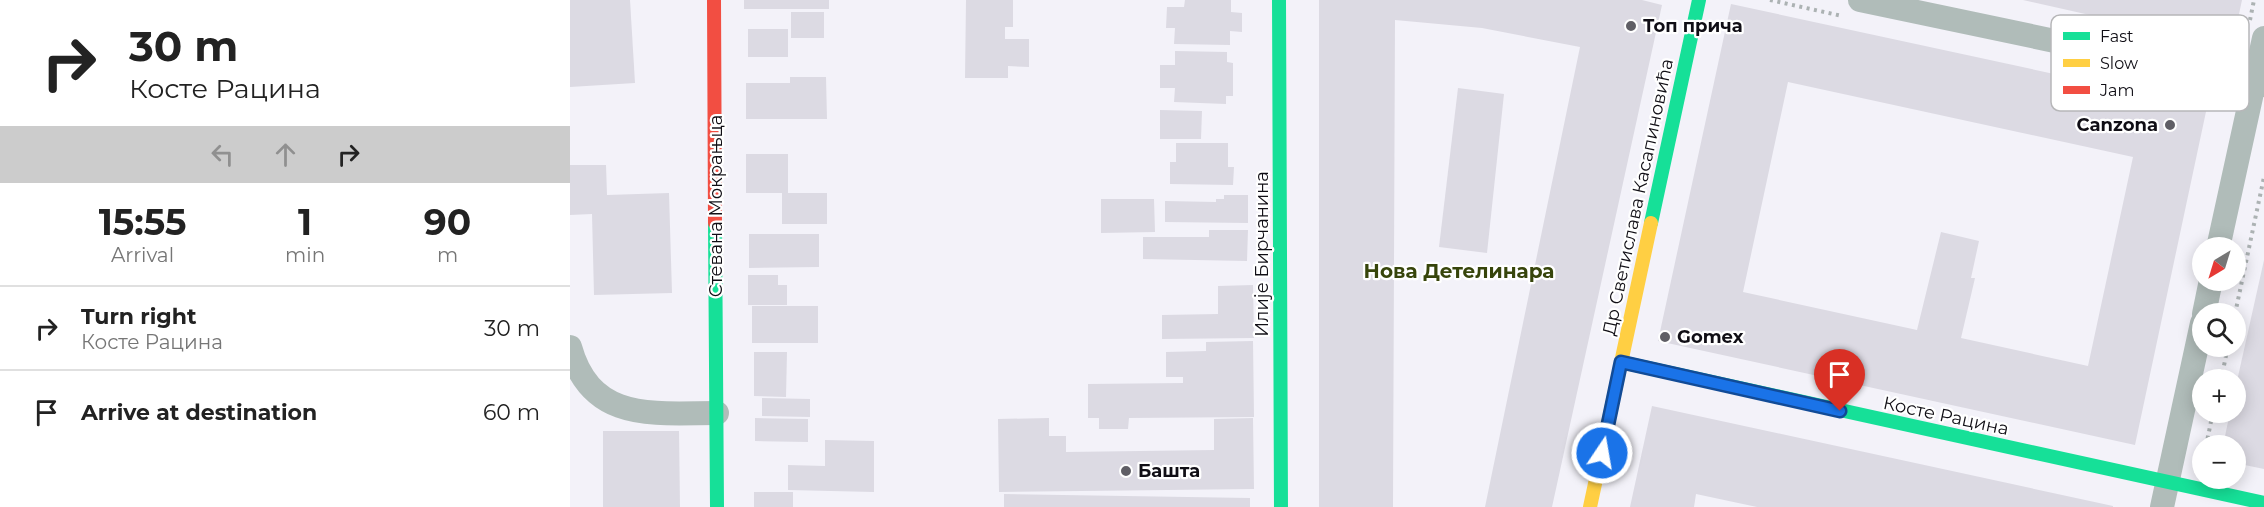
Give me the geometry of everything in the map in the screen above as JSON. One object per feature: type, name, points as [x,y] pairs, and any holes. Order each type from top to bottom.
[{"type":"street","name":"Стевана Мокрањца","points":[[714,0],[717,507]]},
{"type":"street","name":"Илије Бирчанина","points":[[1279,0],[1281,507]]},
{"type":"street","name":"Др Светислава Касапиновића","points":[[1590,507],[1699,0]]},
{"type":"street","points":[[1856,9],[2051,45]]},
{"type":"street","points":[[2221,237],[2259,84],[2264,38]]},
{"type":"street","points":[[570,347],[573,358],[589,386],[615,406],[640,413],[717,413]]},
{"type":"street","points":[[2162,507],[2195,357]]},
{"type":"street","name":"Косте Рацина","points":[[1621,362],[2264,504]]},
{"type":"path","points":[[1770,0],[1856,9]]},
{"type":"path","points":[[2237,303],[2264,177]]},
{"type":"building","points":[[570,0],[630,0],[635,83],[570,87]]},
{"type":"building","points":[[744,0],[829,0],[829,9],[744,9]]},
{"type":"building","points":[[966,0],[1013,0],[1013,27],[1005,27],[1005,39],[1029,39],[1029,67],[1008,66],[1008,78],[965,78]]},
{"type":"building","points":[[1185,0],[1231,0],[1231,12],[1242,13],[1242,32],[1230,31],[1230,45],[1174,44],[1175,28],[1166,28],[1167,7],[1184,7]]},
{"type":"building","points":[[1319,0],[1642,0],[1662,5],[1552,507],[1485,507],[1580,47],[1482,28],[1395,20],[1393,507],[1319,507]]},
{"type":"building","points":[[2023,0],[2242,0],[2239,15],[2090,15]]},
{"type":"building","points":[[1731,4],[2051,73],[2051,111],[2206,111],[2135,445],[1658,341]],"holes":[[[1788,82],[2133,157],[2088,366],[1961,338],[1975,278],[1971,278],[1979,241],[1941,232],[1917,330],[1743,292]]]},
{"type":"building","points":[[791,12],[824,12],[824,38],[791,38]]},
{"type":"building","points":[[748,29],[788,29],[788,57],[748,57]]},
{"type":"building","points":[[1175,51],[1227,52],[1227,62],[1233,63],[1233,96],[1226,96],[1226,104],[1174,102],[1175,88],[1160,88],[1160,65],[1175,65]]},
{"type":"building","points":[[790,77],[826,77],[827,119],[746,119],[746,83],[790,83]]},
{"type":"building","points":[[1458,88],[1504,94],[1487,253],[1439,247]]},
{"type":"building","points":[[1160,110],[1202,111],[1201,139],[1160,139]]},
{"type":"building","points":[[1176,143],[1228,143],[1228,167],[1234,167],[1233,185],[1170,184],[1170,162],[1176,162]]},
{"type":"building","points":[[746,154],[788,154],[788,193],[827,193],[827,224],[782,224],[782,193],[746,193]]},
{"type":"building","points":[[570,165],[606,165],[607,195],[669,193],[672,293],[594,295],[592,214],[570,215]]},
{"type":"building","points":[[1224,195],[1248,195],[1248,223],[1165,222],[1165,201],[1216,202],[1216,199],[1224,199]]},
{"type":"building","points":[[1101,199],[1154,199],[1155,232],[1101,233]]},
{"type":"building","points":[[1209,230],[1248,230],[1247,261],[1143,259],[1143,237],[1209,237]]},
{"type":"building","points":[[749,234],[819,234],[819,267],[749,268]]},
{"type":"building","points":[[2264,260],[2264,469],[2246,465],[2246,435],[2225,435],[2228,423],[2246,423],[2246,369],[2240,369],[2242,357],[2246,357],[2246,341]]},
{"type":"building","points":[[748,275],[778,275],[778,285],[787,285],[787,305],[748,305]]},
{"type":"building","points":[[1253,285],[1254,338],[1162,339],[1162,315],[1218,314],[1218,286]]},
{"type":"building","points":[[752,306],[818,306],[818,343],[752,343]]},
{"type":"building","points":[[1253,341],[1254,417],[1129,418],[1128,429],[1099,429],[1099,418],[1088,418],[1088,384],[1183,383],[1183,377],[1166,377],[1166,352],[1206,351],[1206,342]]},
{"type":"building","points":[[754,352],[787,352],[786,397],[754,396]]},
{"type":"building","points":[[762,398],[810,399],[810,417],[762,416]]},
{"type":"building","points":[[1652,406],[2113,507],[1757,507],[1696,494],[1694,507],[1630,507]]},
{"type":"building","points":[[755,418],[808,419],[808,442],[755,441]]},
{"type":"building","name":"Башта","points":[[1049,418],[1049,436],[1066,436],[1066,452],[1214,450],[1214,419],[1253,418],[1254,489],[999,492],[998,419]]},
{"type":"building","points":[[603,431],[679,431],[680,507],[603,507]]},
{"type":"building","points":[[825,440],[874,441],[874,492],[788,490],[788,465],[825,466]]},
{"type":"building","points":[[754,492],[793,492],[793,507],[754,507]]},
{"type":"building","points":[[1004,494],[1250,498],[1250,507],[1004,507]]},
{"type":"traffic: fast","points":[[1279,0],[1281,507]]},
{"type":"traffic: fast","points":[[1651,223],[1699,0]]},
{"type":"traffic: fast","points":[[715,223],[717,507]]},
{"type":"traffic: fast","points":[[1621,362],[2264,503]]},
{"type":"traffic: slow","points":[[1590,507],[1651,223]]},
{"type":"traffic: jam","points":[[714,0],[715,223]]},
{"type":"place","name":"Топ прича","points":[[1631,26]]},
{"type":"place","name":"Canzona","points":[[2170,125]]},
{"type":"place","name":"Gomex","points":[[1665,337]]},
{"type":"place","name":"Башта","points":[[1126,471]]},
{"type":"district","name":"Нова Детелинара","points":[[1459,271]]},
{"type":"route","points":[[1602,453],[1621,362],[1840,411]]}]
